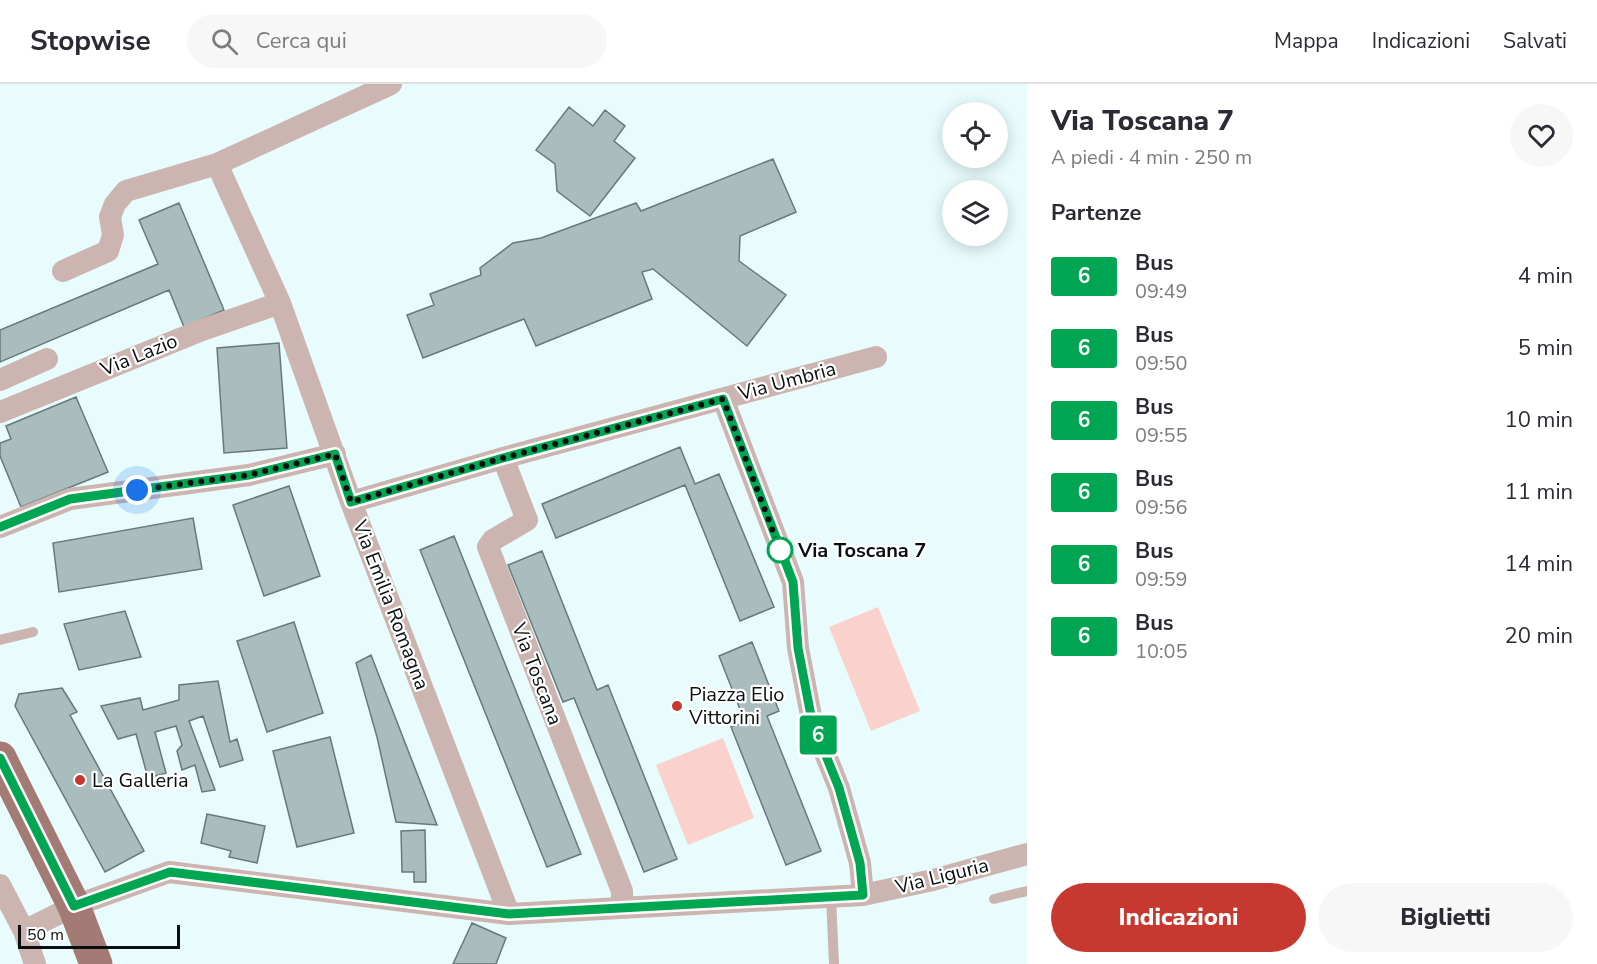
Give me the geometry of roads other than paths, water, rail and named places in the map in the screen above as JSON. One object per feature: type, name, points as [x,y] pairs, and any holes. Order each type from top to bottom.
[{"type":"main road","points":[[0,758],[74,906],[96,964]]},
{"type":"main road","points":[[74,906],[113,964]]},
{"type":"street","points":[[63,271],[108,251],[113,235],[110,217],[115,204],[126,191],[217,164],[391,84]]},
{"type":"street","name":"Via Emilia Romagna","points":[[217,164],[280,303],[351,502],[509,914]]},
{"type":"street","name":"Via Lazio","points":[[0,412],[202,330],[280,303]]},
{"type":"street","name":"Via Umbria","points":[[351,502],[503,458],[876,357]]},
{"type":"street","points":[[0,380],[47,359]]},
{"type":"street","points":[[723,399],[793,582],[798,648],[812,721],[839,788],[860,863],[863,895]]},
{"type":"street","points":[[0,527],[70,499],[249,475],[335,454]]},
{"type":"street","name":"Via Toscana","points":[[503,458],[527,520],[492,540],[488,547],[622,891],[622,908]]},
{"type":"street","name":"Via Liguria","points":[[24,931],[74,906],[170,872],[509,914],[863,895],[933,880],[1027,854]]},
{"type":"street","points":[[0,885],[24,931],[35,964]]},
{"type":"lane","points":[[0,640],[33,632]]},
{"type":"lane","points":[[994,899],[1027,891]]},
{"type":"lane","points":[[831,897],[834,964]]},
{"type":"place","name":"Via Toscana 7","points":[[780,550]]},
{"type":"place","name":"Piazza Elio Vittorini","points":[[677,706]]},
{"type":"place","name":"La Galleria","points":[[80,780]]}]
